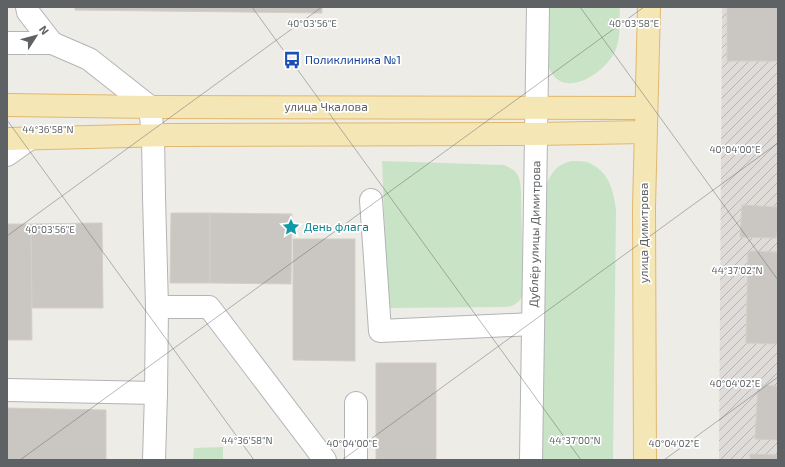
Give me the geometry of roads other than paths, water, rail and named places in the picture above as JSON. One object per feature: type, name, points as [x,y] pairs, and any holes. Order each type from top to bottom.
[{"type":"main road","name":"улица Димитрова","points":[[645,460],[644,207],[649,7]]},
{"type":"main road","name":"улица Чкалова","points":[[7,105],[537,109],[646,108]]},
{"type":"main road","points":[[7,139],[153,136],[645,132]]},
{"type":"street","points":[[27,7],[28,12],[52,43]]},
{"type":"street","name":"Дублёр улицы Димитрова","points":[[531,460],[538,7]]},
{"type":"street","points":[[7,43],[52,43],[89,59],[150,107],[153,136],[157,307],[154,460]]},
{"type":"street","points":[[7,155],[31,138]]},
{"type":"street","points":[[371,200],[380,332],[533,324]]},
{"type":"street","points":[[157,307],[209,306],[326,460]]},
{"type":"street","points":[[7,390],[156,393]]},
{"type":"street","points":[[356,403],[356,460]]},
{"type":"place","name":"Поликлиника №1","points":[[292,60]]},
{"type":"place","name":"День флага","points":[[291,227]]}]
